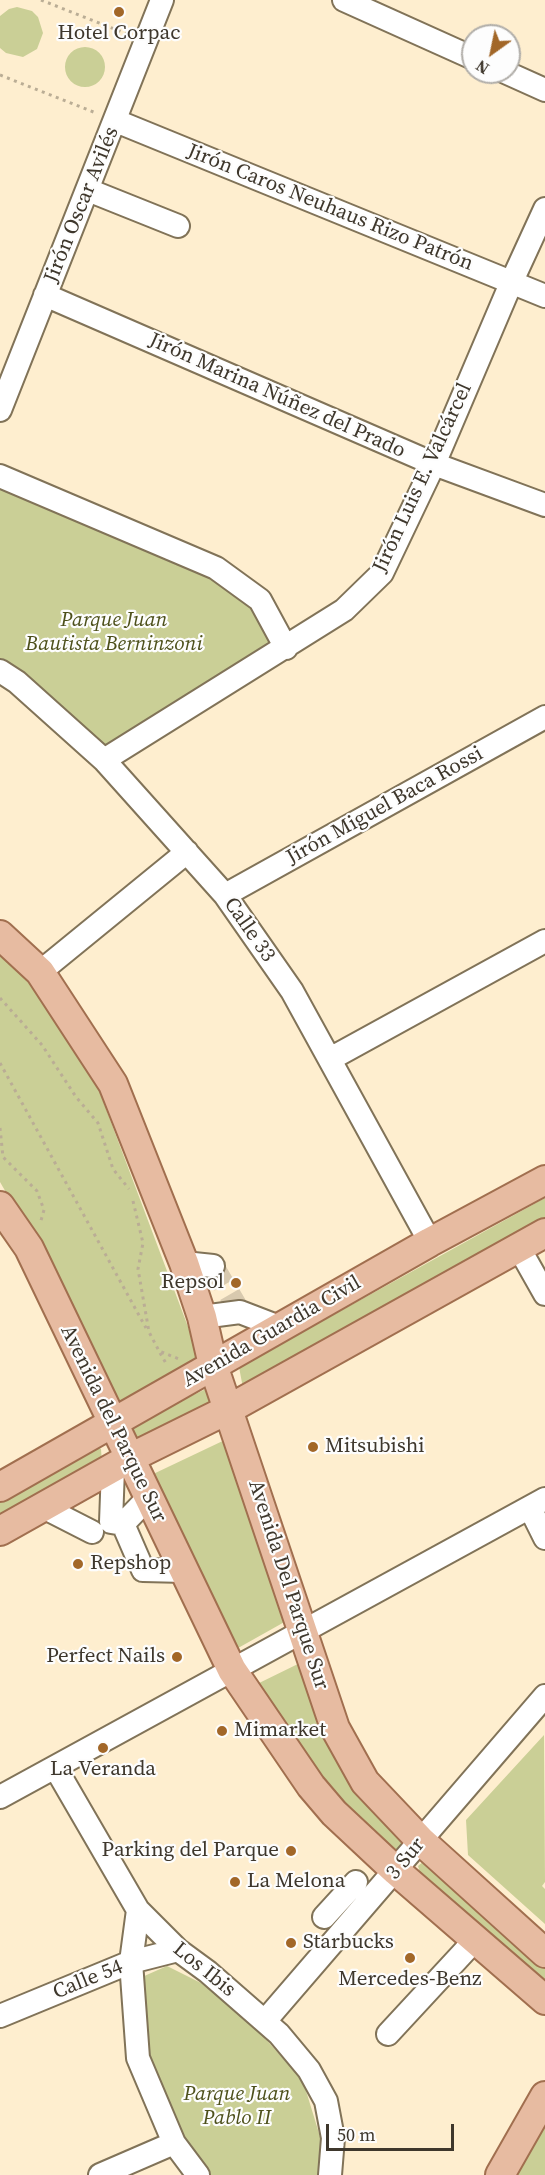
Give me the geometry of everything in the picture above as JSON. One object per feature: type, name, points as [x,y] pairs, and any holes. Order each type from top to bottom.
[{"type":"main road","points":[[0,935],[40,972],[112,1084],[184,1263],[202,1317],[213,1365],[229,1409]]},
{"type":"main road","name":"Avenida Guardia Civil","points":[[0,1487],[430,1242],[545,1180]]},
{"type":"main road","name":"Avenida del Parque Sur","points":[[0,1206],[29,1248],[113,1423],[121,1463],[149,1497],[232,1670],[311,1786],[334,1813],[396,1871],[545,2000]]},
{"type":"main road","name":"Avenida Guardia Civil","points":[[0,1531],[121,1463],[229,1409],[545,1233]]},
{"type":"main road","name":"Avenida Del Parque Sur","points":[[229,1409],[334,1728],[365,1782],[421,1841],[545,1953]]},
{"type":"main road","points":[[500,2175],[545,2096]]},
{"type":"street","name":"Jirón Oscar Avilés","points":[[0,410],[162,0]]},
{"type":"street","points":[[344,0],[461,53]]},
{"type":"street","points":[[521,79],[545,90]]},
{"type":"street","name":"Jirón Caros Neuhaus Rizo Patrón","points":[[116,121],[545,296]]},
{"type":"street","points":[[88,190],[178,225]]},
{"type":"street","name":"Jirón Luis E. Valcárcel","points":[[104,760],[344,610],[382,573],[434,464],[545,209]]},
{"type":"street","name":"Jirón Marina Núñez del Prado","points":[[45,295],[434,464],[545,505]]},
{"type":"street","points":[[0,476],[216,568],[260,600],[286,648]]},
{"type":"street","name":"Calle 33","points":[[0,671],[17,682],[104,760],[225,895],[292,991],[430,1242]]},
{"type":"street","name":"Jirón Miguel Baca Rossi","points":[[225,895],[544,720]]},
{"type":"street","points":[[40,972],[187,852]]},
{"type":"street","points":[[330,1059],[545,941]]},
{"type":"street","points":[[519,1248],[545,1294]]},
{"type":"street","points":[[184,1263],[213,1266]]},
{"type":"street","points":[[202,1317],[240,1312],[279,1328]]},
{"type":"street","points":[[108,1526],[121,1463]]},
{"type":"street","points":[[108,1526],[149,1497]]},
{"type":"street","points":[[0,1797],[537,1503],[545,1538]]},
{"type":"street","points":[[43,1507],[108,1526],[143,1570],[185,1572]]},
{"type":"street","name":"3 Sur","points":[[265,2021],[545,1696]]},
{"type":"street","name":"Los Ibis","points":[[55,1767],[138,1910],[178,1950],[208,1972],[279,2034],[309,2070],[326,2101],[333,2138],[330,2175]]},
{"type":"street","points":[[324,1917],[356,1882]]},
{"type":"street","points":[[138,1910],[131,1962],[138,2058],[174,2143],[198,2175]]},
{"type":"street","points":[[388,2034],[475,1940]]},
{"type":"street","name":"Calle 54","points":[[0,2016],[131,1962],[178,1950]]},
{"type":"street","points":[[100,2175],[174,2143]]},
{"type":"path","points":[[41,0],[146,42]]},
{"type":"path","points":[[0,75],[116,121]]},
{"type":"path","points":[[0,998],[42,1045],[76,1097],[98,1123],[113,1169],[132,1193],[142,1243],[138,1269],[149,1332]]},
{"type":"path","points":[[0,1063],[159,1351],[179,1359],[199,1360],[213,1365]]},
{"type":"green space","points":[[17,7],[32,11],[38,17],[43,33],[37,49],[23,57],[6,53],[0,48],[0,16],[9,9]]},
{"type":"green space","points":[[85,47],[99,53],[105,67],[99,81],[85,87],[71,81],[65,67],[71,53]]},
{"type":"green space","name":"Parque Juan Bautista Berninzoni","points":[[0,481],[214,573],[256,604],[277,647],[105,754],[0,663]]},
{"type":"green space","points":[[0,953],[30,980],[94,1077],[199,1356],[115,1404],[29,1232],[0,1182]]},
{"type":"green space","points":[[545,1198],[545,1223],[243,1388],[239,1367]]},
{"type":"green space","points":[[208,1388],[216,1403],[139,1441],[131,1425]]},
{"type":"green space","points":[[229,1438],[288,1620],[231,1652],[149,1476]]},
{"type":"green space","points":[[97,1447],[101,1449],[102,1463],[0,1523],[0,1495]]},
{"type":"green space","points":[[304,1661],[411,1841],[397,1857],[338,1806],[253,1686]]},
{"type":"green space","points":[[544,1735],[545,1882],[542,1886],[545,1889],[545,1924],[468,1855],[466,1820]]},
{"type":"green space","points":[[424,1861],[545,1961],[545,1987],[421,1876],[418,1866]]},
{"type":"green space","name":"Parque Juan Pablo II","points":[[167,1966],[203,1984],[264,2037],[303,2081],[322,2143],[318,2175],[205,2175],[173,2133],[145,2052],[142,1977]]},
{"type":"green space","points":[[545,2117],[545,2175],[512,2175]]},
{"type":"tunnel","points":[[213,1266],[240,1312]]},
{"type":"place","name":"Hotel Corpac","points":[[119,12]]},
{"type":"place","name":"Repsol","points":[[236,1283]]},
{"type":"place","name":"Mitsubishi","points":[[313,1447]]},
{"type":"place","name":"Repshop","points":[[78,1564]]},
{"type":"place","name":"Perfect Nails","points":[[177,1657]]},
{"type":"place","name":"Mimarket","points":[[222,1731]]},
{"type":"place","name":"La Veranda","points":[[103,1748]]},
{"type":"place","name":"Parking del Parque","points":[[291,1851]]},
{"type":"place","name":"La Melona","points":[[235,1882]]},
{"type":"place","name":"Starbucks","points":[[291,1943]]},
{"type":"place","name":"Mercedes-Benz","points":[[410,1958]]}]
